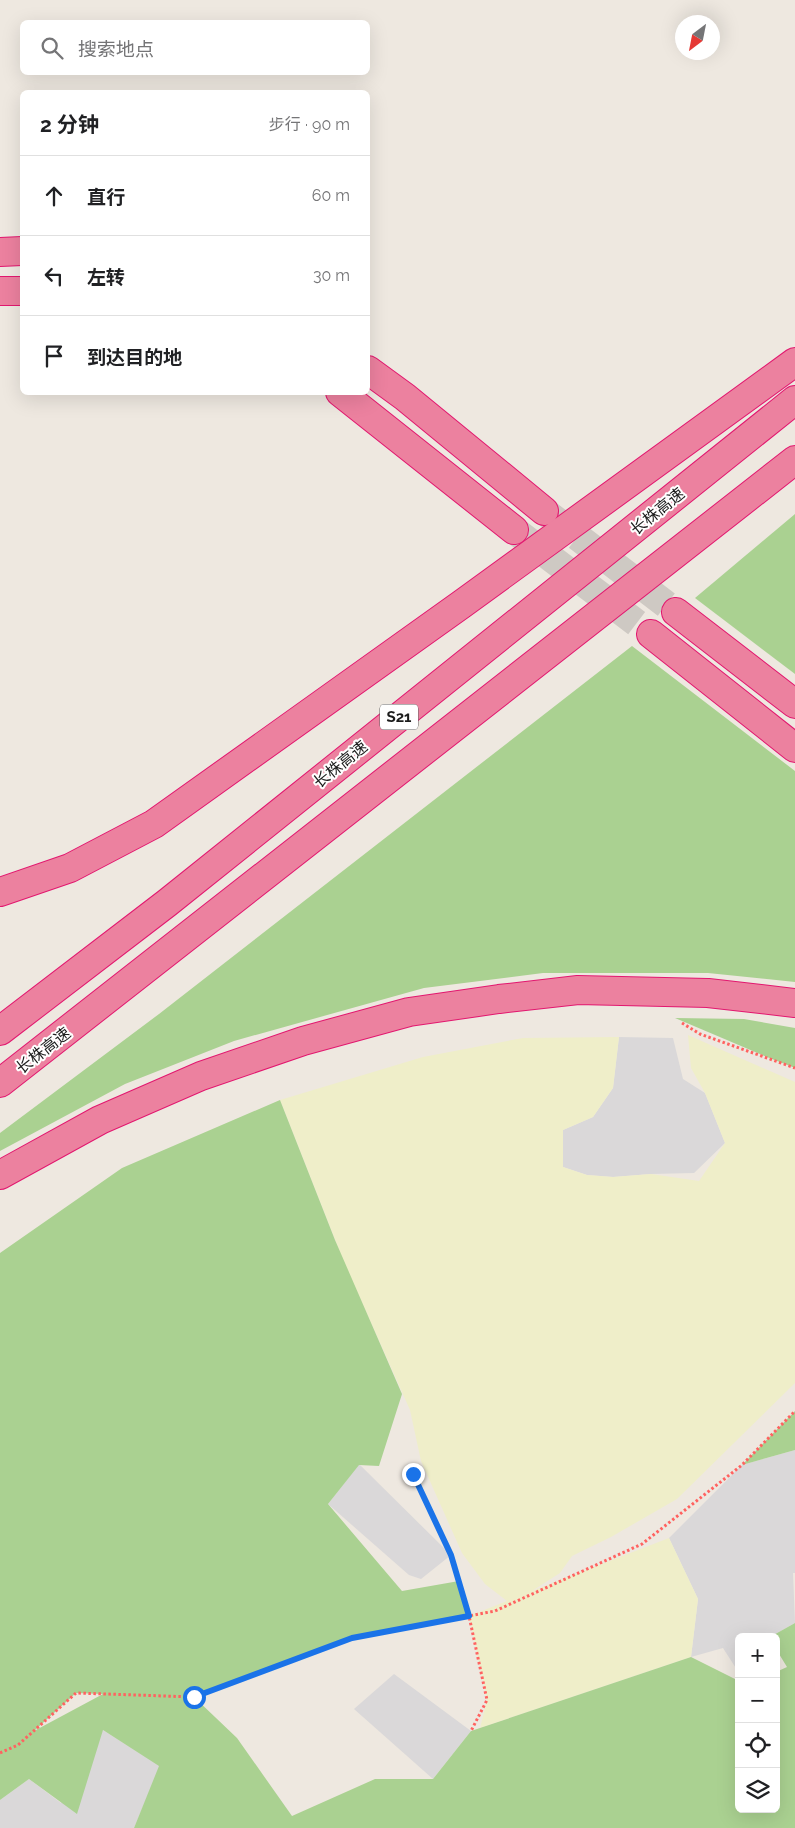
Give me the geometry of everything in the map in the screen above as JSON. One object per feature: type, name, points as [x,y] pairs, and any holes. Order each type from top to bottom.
[{"type":"highway","points":[[0,252],[20,251]]},
{"type":"highway","points":[[0,291],[20,291]]},
{"type":"highway","points":[[0,892],[70,868],[154,824],[462,604],[795,362]]},
{"type":"highway","points":[[370,372],[544,510]]},
{"type":"highway","points":[[344,395],[514,530]]},
{"type":"highway","name":"长株高速","points":[[0,1031],[167,903],[795,400]]},
{"type":"highway","name":"长株高速","points":[[0,1083],[795,460]]},
{"type":"highway","points":[[676,612],[795,704]]},
{"type":"highway","points":[[651,634],[795,748]]},
{"type":"highway","points":[[0,1175],[100,1120],[201,1076],[303,1041],[409,1012],[578,990],[708,993],[795,1003]]},
{"type":"path","points":[[675,1018],[700,1034],[795,1068]]},
{"type":"path","points":[[0,1753],[18,1745],[76,1693],[194,1697],[352,1638],[495,1611],[642,1544],[742,1465],[795,1411]]},
{"type":"path","points":[[413,1474],[451,1555],[469,1616],[487,1700],[471,1731]]},
{"type":"shaded area","points":[[619,1037],[673,1038],[683,1079],[705,1093],[725,1143],[694,1173],[613,1177],[587,1175],[563,1167],[563,1130],[593,1117],[613,1088]]},
{"type":"shaded area","points":[[795,1450],[795,1573],[793,1573],[795,1623],[777,1633],[735,1633],[735,1667],[723,1648],[691,1657],[698,1599],[669,1538],[742,1465]]},
{"type":"shaded area","points":[[359,1464],[451,1555],[421,1579],[409,1575],[328,1504]]},
{"type":"shaded area","points":[[394,1674],[471,1731],[433,1779],[354,1709]]},
{"type":"shaded area","points":[[103,1730],[160,1766],[134,1828],[0,1828],[0,1800],[29,1779],[61,1803]]},
{"type":"green space","points":[[795,514],[795,674],[695,598]]},
{"type":"green space","points":[[632,646],[795,771],[795,982],[708,973],[543,973],[424,988],[234,1041],[125,1084],[0,1151],[0,1133],[159,1014]]},
{"type":"green space","points":[[675,1018],[744,1019],[795,1028],[795,1068],[767,1057]]},
{"type":"green space","points":[[688,1035],[795,1082],[795,1383],[677,1499],[611,1537],[572,1556],[560,1573],[532,1591],[669,1538],[698,1599],[691,1657],[480,1728],[487,1700],[469,1616],[507,1601],[485,1584],[462,1553],[421,1461],[410,1410],[343,1260],[280,1100],[423,1057],[523,1038],[619,1037],[613,1088],[593,1117],[563,1130],[563,1167],[587,1175],[613,1177],[651,1174],[699,1181],[725,1143],[705,1093],[691,1068]]},
{"type":"green space","points":[[280,1100],[335,1240],[402,1394],[379,1466],[359,1465],[328,1504],[402,1591],[459,1581],[469,1616],[352,1638],[194,1697],[237,1738],[292,1816],[375,1779],[433,1779],[471,1731],[691,1657],[735,1679],[735,1813],[780,1813],[780,1670],[787,1667],[780,1656],[780,1633],[777,1633],[795,1623],[795,1828],[134,1828],[159,1766],[103,1730],[77,1814],[29,1779],[0,1800],[0,1253],[122,1168]],"holes":[[[76,1693],[103,1694],[34,1731]]]},
{"type":"green space","points":[[795,1411],[795,1450],[742,1465]]},
{"type":"tunnel","points":[[544,511],[676,612]]},
{"type":"tunnel","points":[[514,530],[651,634]]},
{"type":"route","points":[[194,1697],[352,1638],[469,1616],[451,1555],[413,1474]]}]
